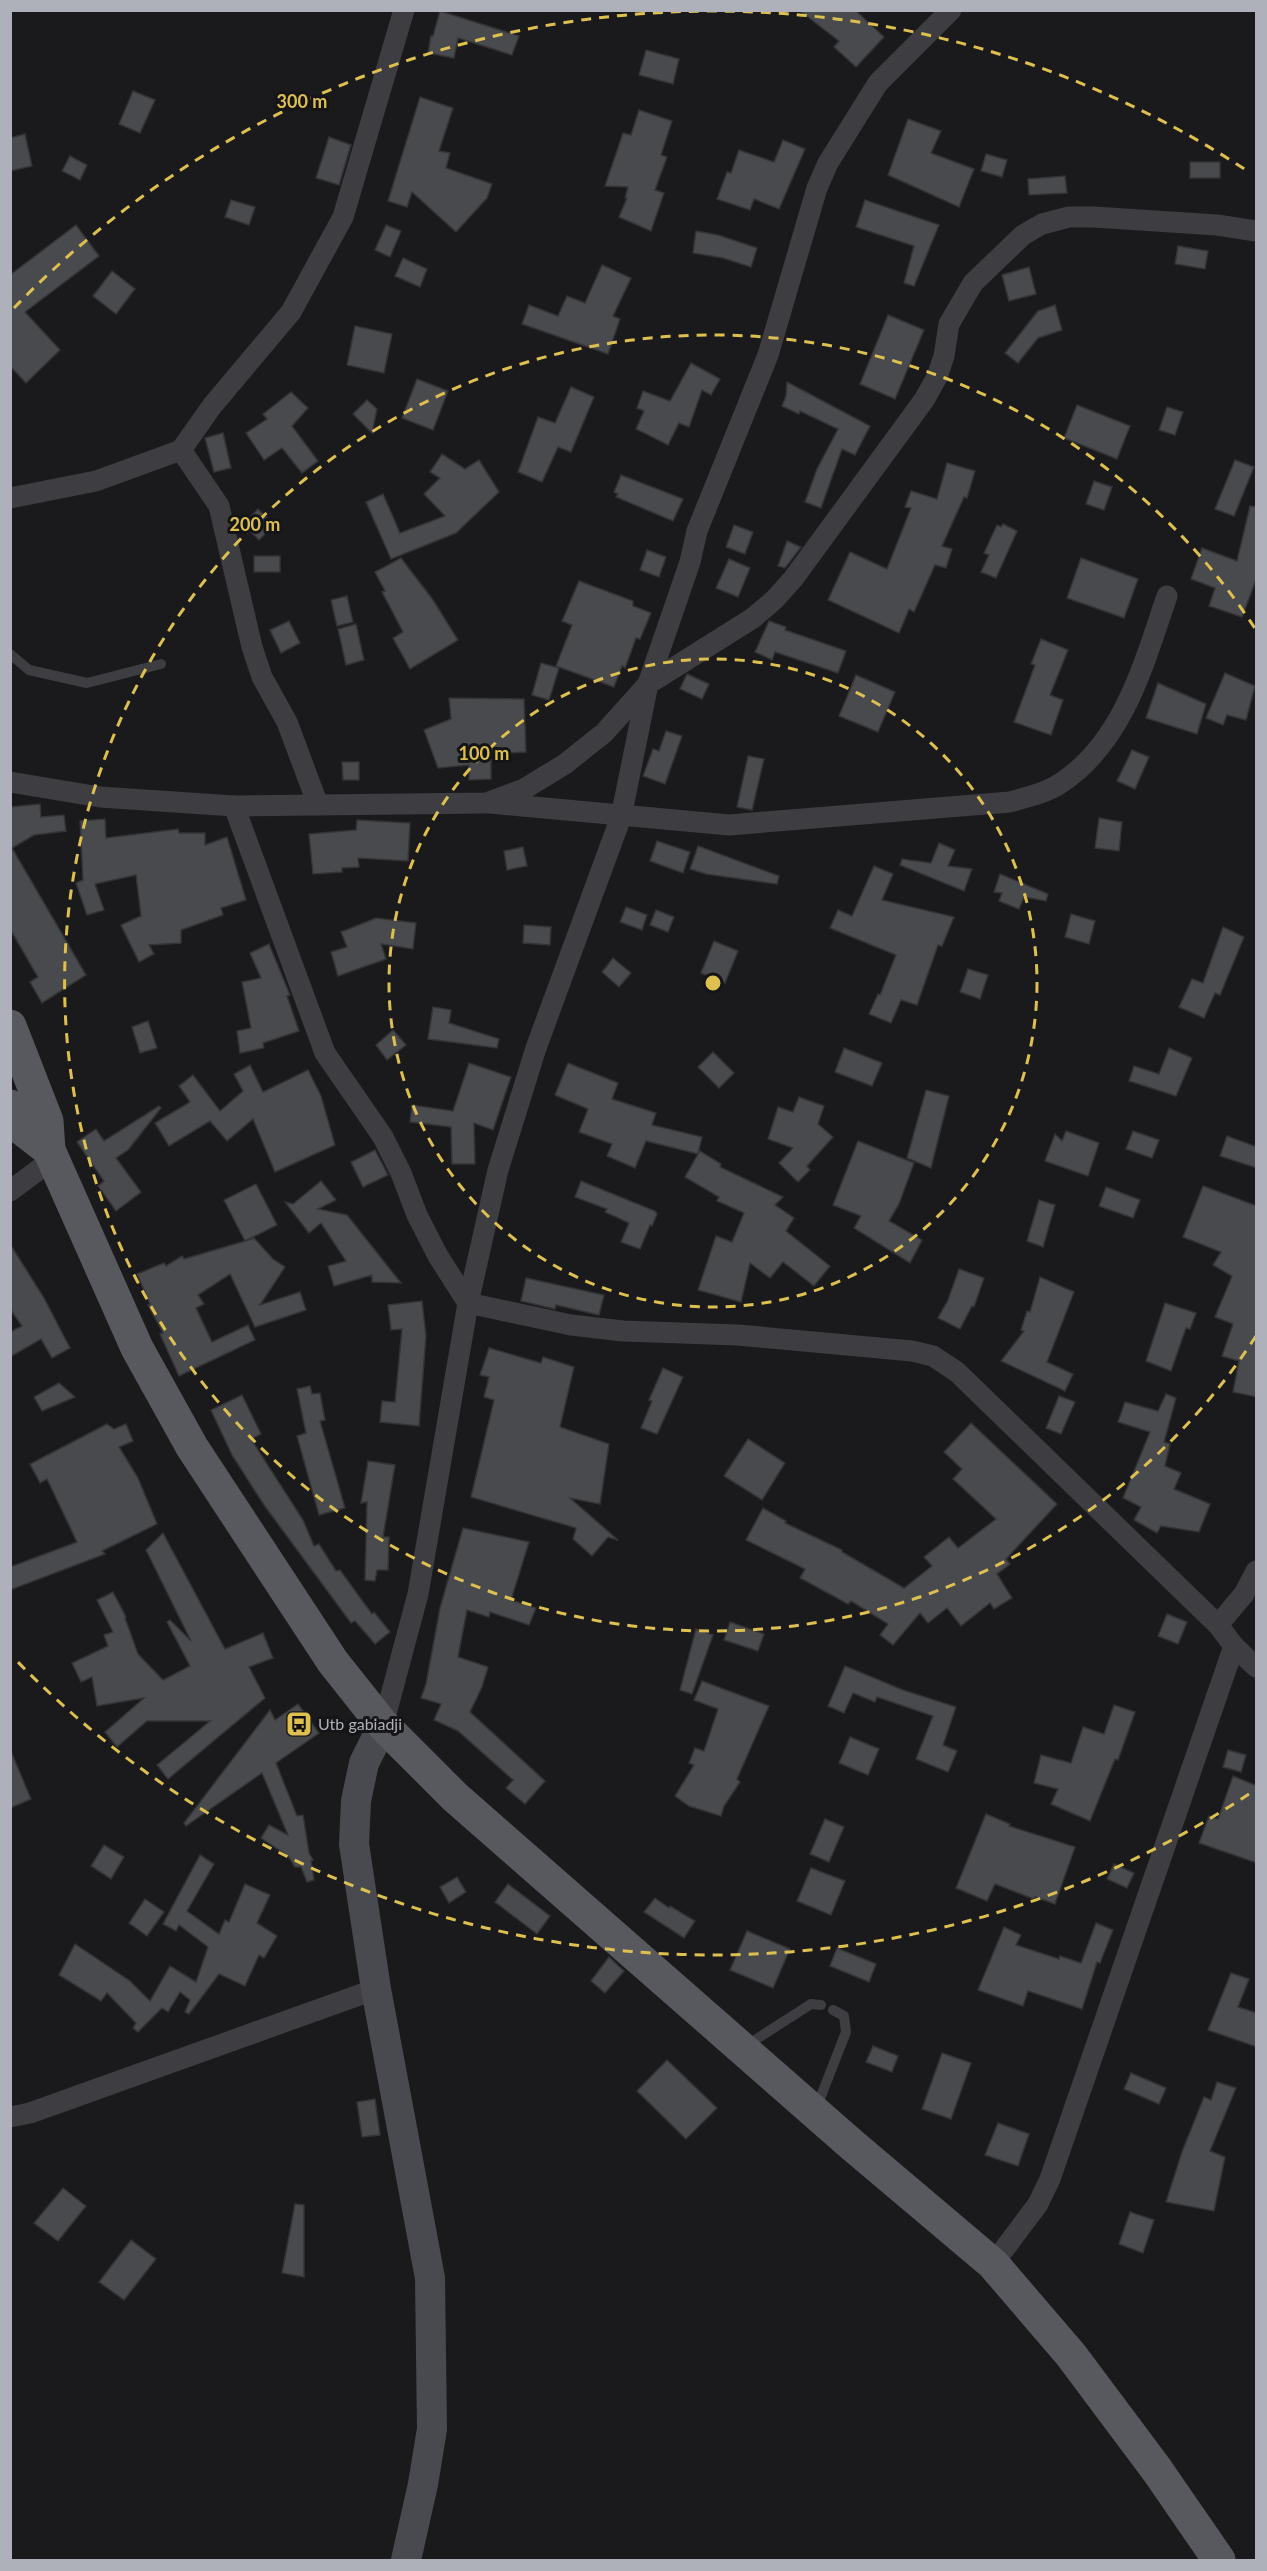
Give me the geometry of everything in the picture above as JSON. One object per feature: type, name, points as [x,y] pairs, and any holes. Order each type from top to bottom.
[{"type":"main road","points":[[10,1026],[47,1121],[51,1154],[137,1348],[192,1447],[333,1662],[383,1725],[455,1797],[815,2112],[993,2264],[1071,2355],[1219,2560]]},
{"type":"main road","points":[[10,1107],[18,1126],[51,1154]]},
{"type":"street","points":[[10,498],[96,481],[181,450],[212,406],[291,312],[343,217],[404,10]]},
{"type":"street","points":[[406,2560],[423,2484],[432,2429],[430,2277],[376,1989],[354,1844],[356,1801],[364,1763],[383,1725],[418,1594],[468,1303],[498,1170],[536,1048],[621,817],[648,684],[690,562],[697,531],[768,355],[821,180],[867,98],[878,83],[951,10]]},
{"type":"street","points":[[486,803],[524,789],[565,764],[604,733],[648,684],[753,618],[793,579],[924,400],[941,367],[949,324],[973,284],[1023,235],[1042,224],[1070,217],[1217,225],[1257,231]]},
{"type":"street","points":[[181,450],[219,506],[255,657],[262,677],[287,722],[318,805]]},
{"type":"street","points":[[10,782],[100,797],[234,806],[486,803],[729,825],[762,825],[823,817],[1010,802],[1039,795],[1061,783],[1106,741],[1124,709],[1145,660],[1167,596]]},
{"type":"street","points":[[234,806],[325,1053],[383,1137],[401,1173],[417,1215],[438,1256],[468,1303],[571,1325],[623,1331],[738,1335],[912,1351],[933,1356],[957,1372],[1218,1625],[1234,1646],[1257,1667]]},
{"type":"street","points":[[10,1191],[51,1154]]},
{"type":"street","points":[[1218,1625],[1244,1594],[1257,1571]]},
{"type":"street","points":[[993,2264],[1038,2204],[1050,2179],[1234,1646]]},
{"type":"street","points":[[10,2117],[30,2113],[376,1989]]},
{"type":"lane","points":[[10,654],[29,670],[87,683],[161,664]]},
{"type":"lane","points":[[742,2048],[811,2004],[821,2005]]},
{"type":"lane","points":[[815,2112],[846,2032],[844,2016],[833,2010]]},
{"type":"building","points":[[799,10],[855,10],[884,37],[856,67],[834,47],[839,41]]},
{"type":"building","points":[[440,11],[519,36],[512,55],[458,38],[454,58],[428,53]]},
{"type":"building","points":[[646,50],[679,59],[673,84],[639,75]]},
{"type":"building","points":[[133,91],[155,100],[140,133],[119,124]]},
{"type":"building","points":[[420,97],[453,108],[439,151],[450,153],[446,168],[492,184],[487,198],[456,232],[412,192],[407,207],[388,201]]},
{"type":"building","points":[[639,110],[672,121],[661,155],[667,157],[655,190],[664,193],[651,231],[619,217],[627,198],[625,198],[628,187],[605,186],[623,133],[631,135]]},
{"type":"building","points":[[908,119],[941,131],[931,153],[974,169],[959,207],[888,175]]},
{"type":"building","points":[[25,134],[32,166],[10,171],[10,138]]},
{"type":"building","points":[[329,137],[351,145],[339,185],[316,178]]},
{"type":"building","points":[[783,140],[805,149],[779,209],[754,199],[750,210],[717,199],[727,172],[731,173],[739,150],[774,162]]},
{"type":"building","points":[[986,154],[1007,160],[1002,177],[981,171]]},
{"type":"building","points":[[70,156],[87,165],[80,180],[62,171]]},
{"type":"building","points":[[1190,162],[1220,162],[1220,178],[1190,178]]},
{"type":"building","points":[[1065,176],[1067,193],[1029,195],[1028,179]]},
{"type":"building","points":[[231,200],[255,207],[249,225],[225,217]]},
{"type":"building","points":[[865,200],[939,225],[914,286],[904,283],[914,246],[856,227]]},
{"type":"building","points":[[76,225],[99,256],[25,312],[60,350],[26,383],[10,366],[10,275]]},
{"type":"building","points":[[386,225],[401,231],[390,257],[375,250]]},
{"type":"building","points":[[696,231],[718,235],[757,248],[751,267],[723,258],[693,253]]},
{"type":"building","points":[[1178,246],[1208,251],[1205,269],[1175,264]]},
{"type":"building","points":[[403,258],[427,269],[420,287],[395,276]]},
{"type":"building","points":[[602,265],[631,278],[613,316],[620,319],[608,354],[522,324],[529,305],[558,316],[567,296],[585,303]]},
{"type":"building","points":[[1029,267],[1036,294],[1009,301],[1002,275]]},
{"type":"building","points":[[112,271],[135,289],[116,314],[93,296]]},
{"type":"building","points":[[1055,305],[1062,330],[1038,338],[1018,363],[1005,353],[1038,311]]},
{"type":"building","points":[[888,315],[924,330],[895,399],[860,384]]},
{"type":"building","points":[[355,326],[392,334],[384,373],[347,365]]},
{"type":"building","points":[[691,363],[720,379],[711,395],[702,390],[689,427],[679,423],[668,445],[636,429],[644,411],[637,408],[643,391],[670,401]]},
{"type":"building","points":[[417,379],[448,391],[433,430],[402,418]]},
{"type":"building","points":[[787,382],[870,426],[855,455],[842,449],[821,508],[805,502],[817,469],[838,429],[800,411],[799,414],[782,406],[786,396]]},
{"type":"building","points":[[571,387],[594,397],[571,452],[558,447],[542,482],[518,472],[538,417],[555,423]]},
{"type":"building","points":[[291,392],[308,408],[292,426],[318,461],[302,473],[282,448],[264,460],[246,433],[267,419],[263,414]]},
{"type":"building","points":[[367,400],[377,409],[372,433],[353,414]]},
{"type":"building","points":[[1077,405],[1130,426],[1117,459],[1064,438]]},
{"type":"building","points":[[1167,407],[1183,412],[1175,435],[1159,430]]},
{"type":"building","points":[[223,433],[231,468],[214,472],[205,438]]},
{"type":"building","points":[[442,454],[465,469],[479,460],[499,492],[456,533],[391,559],[366,502],[383,494],[400,533],[445,516],[424,494],[440,478],[430,472]]},
{"type":"building","points":[[1235,460],[1254,467],[1234,516],[1215,509]]},
{"type":"building","points":[[947,463],[975,471],[967,498],[964,497],[942,546],[952,549],[946,568],[935,565],[914,612],[909,609],[899,633],[828,600],[850,552],[887,569],[911,508],[905,507],[911,491],[937,499]]},
{"type":"building","points":[[621,475],[683,499],[673,521],[616,497],[618,494],[614,492]]},
{"type":"building","points":[[1094,481],[1112,487],[1104,510],[1086,504]]},
{"type":"building","points":[[1250,506],[1257,507],[1257,577],[1242,617],[1209,606],[1215,588],[1191,579],[1202,548],[1237,561]]},
{"type":"building","points":[[258,509],[274,525],[259,540],[243,524]]},
{"type":"building","points":[[1003,524],[1017,531],[996,578],[981,572],[989,555],[984,553],[997,525],[1001,527]]},
{"type":"building","points":[[734,525],[753,532],[745,554],[726,547]]},
{"type":"building","points":[[787,541],[801,547],[785,568],[778,566]]},
{"type":"building","points":[[647,550],[666,557],[659,577],[640,570]]},
{"type":"building","points":[[254,556],[280,556],[280,572],[254,572]]},
{"type":"building","points":[[401,558],[433,600],[458,640],[410,669],[393,638],[403,632],[382,592],[385,591],[375,572]]},
{"type":"building","points":[[1081,558],[1138,579],[1124,618],[1067,598]]},
{"type":"building","points":[[729,559],[750,568],[738,597],[716,588]]},
{"type":"building","points":[[579,581],[633,601],[633,606],[651,613],[640,639],[636,638],[625,668],[622,666],[614,687],[556,666],[572,625],[562,621]]},
{"type":"building","points":[[347,596],[353,622],[337,626],[331,600]]},
{"type":"building","points":[[289,621],[300,643],[281,653],[270,630]]},
{"type":"building","points":[[769,621],[786,627],[785,630],[846,651],[838,673],[775,652],[772,660],[755,652]]},
{"type":"building","points":[[356,624],[364,660],[346,665],[338,629]]},
{"type":"building","points":[[1041,639],[1068,650],[1050,695],[1063,700],[1051,735],[1014,722],[1035,665],[1031,664]]},
{"type":"building","points":[[541,663],[559,668],[549,700],[532,695]]},
{"type":"building","points":[[1225,673],[1255,686],[1246,720],[1227,715],[1223,725],[1206,718]]},
{"type":"building","points":[[687,674],[709,684],[702,699],[680,689]]},
{"type":"building","points":[[856,675],[895,692],[878,732],[839,716]]},
{"type":"building","points":[[1158,683],[1206,704],[1197,734],[1146,718]]},
{"type":"building","points":[[449,698],[524,699],[526,752],[491,754],[491,779],[469,780],[469,765],[438,768],[424,730],[451,719]]},
{"type":"building","points":[[666,731],[682,736],[665,784],[643,776],[653,749],[659,751]]},
{"type":"building","points":[[1132,750],[1149,757],[1135,789],[1117,781]]},
{"type":"building","points":[[748,756],[764,759],[752,810],[737,807]]},
{"type":"building","points":[[342,762],[359,762],[359,780],[343,780]]},
{"type":"building","points":[[40,804],[41,817],[64,815],[66,831],[34,835],[12,848],[86,975],[42,1003],[30,982],[38,977],[10,929],[10,807]]},
{"type":"building","points":[[1099,818],[1122,822],[1119,851],[1095,848]]},
{"type":"building","points":[[105,819],[106,838],[178,829],[179,833],[205,833],[205,845],[227,837],[246,900],[221,908],[223,915],[181,930],[181,943],[149,945],[154,954],[139,962],[121,925],[141,916],[136,875],[95,884],[104,910],[87,915],[76,883],[83,880],[80,821]]},
{"type":"building","points":[[357,820],[410,823],[408,861],[358,858],[359,867],[342,868],[342,872],[313,874],[309,834],[356,830]]},
{"type":"building","points":[[657,841],[690,852],[683,873],[650,861]]},
{"type":"building","points":[[939,843],[955,850],[948,866],[972,869],[964,891],[900,865],[902,859],[931,863]]},
{"type":"building","points":[[698,846],[779,876],[777,884],[706,874],[690,869]]},
{"type":"building","points":[[523,847],[527,866],[507,870],[504,851]]},
{"type":"building","points":[[874,866],[893,874],[882,900],[954,917],[942,946],[938,945],[917,1005],[901,1000],[891,1023],[869,1014],[878,994],[880,995],[896,955],[830,928],[838,910],[852,916]]},
{"type":"building","points":[[1000,874],[1048,894],[1046,901],[1024,897],[1019,909],[999,901],[1002,893],[994,892]]},
{"type":"building","points":[[626,907],[647,915],[642,930],[620,922]]},
{"type":"building","points":[[656,910],[674,917],[668,932],[650,925]]},
{"type":"building","points":[[1071,914],[1095,921],[1089,944],[1065,937]]},
{"type":"building","points":[[376,918],[416,923],[413,949],[381,944],[386,959],[338,976],[331,952],[347,947],[341,932]]},
{"type":"building","points":[[524,925],[551,927],[550,945],[523,943]]},
{"type":"building","points":[[1223,927],[1244,937],[1220,995],[1215,993],[1204,1018],[1179,1007],[1192,979],[1203,983]]},
{"type":"building","points":[[714,941],[738,951],[725,983],[701,973]]},
{"type":"building","points":[[269,944],[290,995],[287,996],[299,1031],[263,1043],[264,1048],[240,1053],[237,1031],[251,1028],[242,982],[261,978],[250,953]]},
{"type":"building","points":[[613,958],[631,973],[619,987],[602,972]]},
{"type":"building","points":[[968,969],[988,975],[980,999],[960,992]]},
{"type":"building","points":[[433,1007],[451,1010],[449,1023],[499,1039],[497,1048],[428,1039]]},
{"type":"building","points":[[148,1021],[157,1048],[140,1053],[132,1027]]},
{"type":"building","points":[[393,1030],[406,1045],[387,1060],[376,1045]]},
{"type":"building","points":[[844,1048],[882,1063],[872,1086],[835,1072]]},
{"type":"building","points":[[1169,1048],[1192,1058],[1176,1096],[1129,1081],[1134,1066],[1159,1074]]},
{"type":"building","points":[[713,1052],[734,1073],[719,1088],[698,1067]]},
{"type":"building","points":[[469,1063],[511,1077],[493,1130],[474,1123],[475,1164],[452,1164],[451,1127],[410,1122],[412,1105],[453,1111]]},
{"type":"building","points":[[568,1063],[618,1083],[612,1099],[656,1113],[652,1125],[702,1137],[698,1154],[646,1141],[635,1168],[607,1156],[612,1144],[579,1132],[588,1109],[555,1095]]},
{"type":"building","points":[[250,1065],[263,1092],[308,1070],[321,1096],[335,1145],[275,1172],[253,1119],[227,1141],[210,1121],[169,1146],[155,1123],[190,1102],[179,1086],[193,1075],[220,1111],[243,1091],[234,1074]]},
{"type":"building","points":[[926,1090],[949,1096],[931,1168],[907,1158]]},
{"type":"building","points":[[799,1097],[824,1106],[818,1124],[833,1137],[807,1166],[810,1170],[798,1182],[779,1163],[793,1148],[768,1139],[778,1107],[793,1112]]},
{"type":"building","points":[[159,1106],[161,1108],[128,1150],[116,1158],[141,1192],[116,1211],[98,1186],[104,1181],[77,1142],[96,1129],[104,1141]]},
{"type":"building","points":[[1066,1131],[1099,1143],[1088,1176],[1045,1161],[1055,1134],[1062,1141]]},
{"type":"building","points":[[1133,1131],[1159,1140],[1152,1158],[1126,1149]]},
{"type":"building","points":[[1227,1136],[1257,1147],[1257,1168],[1220,1156]]},
{"type":"building","points":[[858,1141],[914,1163],[899,1204],[889,1221],[922,1240],[910,1263],[854,1228],[861,1216],[833,1205]]},
{"type":"building","points":[[375,1150],[388,1175],[363,1187],[351,1162]]},
{"type":"building","points":[[700,1151],[721,1164],[720,1167],[783,1197],[775,1205],[794,1218],[786,1231],[830,1266],[814,1286],[783,1262],[770,1278],[750,1263],[741,1302],[698,1290],[716,1236],[732,1242],[744,1213],[717,1201],[719,1197],[685,1177]]},
{"type":"building","points":[[321,1181],[336,1200],[318,1209],[347,1215],[401,1283],[372,1282],[372,1275],[334,1286],[328,1266],[346,1261],[321,1223],[309,1233],[285,1202],[293,1204]]},
{"type":"building","points":[[581,1181],[655,1211],[657,1214],[640,1249],[621,1242],[629,1223],[605,1212],[607,1209],[575,1197]]},
{"type":"building","points":[[256,1184],[277,1225],[245,1241],[224,1200]]},
{"type":"building","points":[[1203,1186],[1257,1206],[1257,1397],[1233,1392],[1239,1361],[1222,1356],[1233,1324],[1215,1317],[1232,1276],[1213,1265],[1221,1252],[1183,1237]]},
{"type":"building","points":[[1106,1187],[1140,1200],[1133,1218],[1099,1206]]},
{"type":"building","points":[[1039,1200],[1055,1205],[1043,1247],[1027,1241]]},
{"type":"building","points":[[254,1238],[273,1259],[285,1267],[260,1305],[300,1292],[306,1310],[255,1327],[230,1274],[198,1295],[204,1304],[196,1308],[212,1342],[248,1325],[255,1340],[179,1376],[137,1274],[164,1263],[166,1266],[182,1256],[184,1259]]},
{"type":"building","points":[[10,1244],[44,1298],[70,1348],[52,1358],[41,1339],[10,1357],[10,1332],[22,1326],[10,1309]]},
{"type":"building","points":[[959,1269],[984,1278],[974,1307],[972,1306],[960,1329],[938,1318],[948,1300]]},
{"type":"building","points":[[1040,1277],[1074,1292],[1047,1362],[1073,1374],[1065,1391],[1001,1361],[1024,1331],[1021,1330],[1027,1311],[1030,1312]]},
{"type":"building","points":[[526,1278],[604,1295],[599,1315],[556,1305],[555,1309],[521,1301]]},
{"type":"building","points":[[422,1301],[426,1336],[419,1426],[380,1422],[382,1401],[395,1402],[402,1329],[391,1330],[388,1305]]},
{"type":"building","points":[[1165,1303],[1196,1313],[1190,1329],[1186,1328],[1171,1371],[1146,1361]]},
{"type":"building","points":[[489,1348],[541,1363],[543,1357],[574,1367],[560,1427],[609,1444],[600,1504],[570,1498],[618,1540],[608,1537],[592,1556],[573,1539],[576,1528],[471,1497],[494,1400],[484,1397],[489,1377],[480,1375]]},
{"type":"building","points":[[663,1368],[683,1377],[657,1434],[641,1428],[652,1401],[649,1400]]},
{"type":"building","points":[[59,1383],[75,1397],[42,1411],[34,1397]]},
{"type":"building","points":[[310,1386],[312,1394],[320,1393],[325,1420],[320,1421],[345,1508],[319,1515],[297,1436],[306,1433],[297,1389]]},
{"type":"building","points":[[1166,1394],[1176,1398],[1164,1442],[1170,1444],[1165,1466],[1181,1473],[1174,1489],[1210,1504],[1199,1532],[1161,1526],[1157,1533],[1134,1520],[1141,1507],[1123,1498],[1150,1432],[1118,1422],[1125,1402],[1158,1411]]},
{"type":"building","points":[[242,1395],[261,1434],[251,1439],[303,1520],[314,1546],[319,1544],[336,1571],[340,1570],[372,1614],[374,1612],[390,1632],[375,1644],[355,1621],[351,1623],[264,1505],[232,1455],[211,1410]]},
{"type":"building","points":[[1059,1396],[1075,1402],[1061,1434],[1046,1428]]},
{"type":"building","points":[[971,1423],[1057,1504],[1006,1559],[1010,1564],[997,1574],[1012,1598],[994,1609],[990,1603],[961,1626],[947,1608],[928,1623],[920,1613],[893,1645],[880,1635],[888,1624],[851,1601],[848,1604],[800,1578],[805,1569],[746,1540],[763,1508],[786,1521],[785,1523],[842,1550],[904,1588],[932,1566],[924,1557],[949,1537],[958,1548],[996,1519],[953,1479],[962,1469],[944,1452]]},
{"type":"building","points":[[107,1424],[114,1429],[126,1424],[133,1441],[119,1447],[138,1478],[157,1524],[102,1551],[105,1554],[10,1590],[10,1567],[77,1542],[47,1479],[40,1483],[30,1464]]},
{"type":"building","points":[[748,1439],[785,1463],[762,1500],[724,1476]]},
{"type":"building","points":[[368,1461],[395,1465],[383,1537],[389,1537],[388,1570],[377,1570],[375,1581],[365,1580],[367,1502],[361,1503]]},
{"type":"building","points":[[463,1528],[529,1542],[511,1600],[536,1608],[529,1625],[490,1612],[489,1617],[467,1610],[458,1657],[488,1667],[482,1687],[470,1712],[545,1781],[525,1804],[506,1788],[513,1780],[458,1731],[434,1720],[441,1704],[421,1698],[426,1684],[440,1608]]},
{"type":"building","points":[[163,1533],[225,1649],[263,1633],[273,1658],[249,1667],[265,1698],[168,1779],[157,1765],[210,1721],[147,1721],[117,1747],[105,1732],[144,1698],[97,1706],[92,1677],[81,1682],[72,1663],[108,1646],[104,1635],[113,1632],[97,1600],[113,1592],[126,1617],[138,1654],[163,1680],[190,1666],[167,1622],[170,1620],[191,1641],[146,1550]]},
{"type":"building","points":[[1167,1614],[1187,1622],[1178,1644],[1158,1636]]},
{"type":"building","points":[[730,1622],[764,1634],[758,1651],[724,1640]]},
{"type":"building","points":[[696,1629],[713,1635],[692,1694],[680,1690]]},
{"type":"building","points":[[845,1666],[903,1690],[956,1707],[943,1745],[957,1751],[948,1772],[916,1759],[933,1716],[877,1697],[875,1702],[853,1693],[844,1713],[828,1706]]},
{"type":"building","points":[[702,1681],[769,1706],[737,1779],[740,1782],[724,1806],[721,1816],[689,1806],[675,1796],[694,1765],[689,1763],[695,1748],[704,1751],[718,1709],[694,1700]]},
{"type":"building","points":[[298,1704],[319,1733],[276,1763],[297,1816],[303,1815],[309,1853],[313,1860],[311,1861],[314,1880],[307,1882],[301,1867],[295,1867],[288,1856],[261,1838],[269,1825],[288,1835],[262,1773],[186,1826],[184,1823],[270,1710],[275,1720]]},
{"type":"building","points":[[1114,1705],[1135,1712],[1118,1760],[1115,1759],[1090,1821],[1051,1804],[1058,1789],[1034,1783],[1041,1755],[1071,1763],[1083,1727],[1104,1734]]},
{"type":"building","points":[[850,1737],[879,1749],[868,1775],[839,1763]]},
{"type":"building","points":[[10,1749],[31,1799],[10,1808]]},
{"type":"building","points":[[1228,1750],[1246,1755],[1241,1772],[1223,1767]]},
{"type":"building","points":[[1233,1776],[1257,1786],[1257,1863],[1199,1843],[1209,1816],[1218,1819]]},
{"type":"building","points":[[986,1814],[1010,1824],[1009,1826],[1075,1847],[1055,1904],[1035,1897],[1034,1899],[995,1884],[987,1901],[956,1888]]},
{"type":"building","points":[[825,1819],[844,1827],[829,1862],[810,1854]]},
{"type":"building","points":[[104,1845],[124,1857],[111,1879],[91,1866]]},
{"type":"building","points":[[200,1855],[214,1864],[187,1911],[219,1934],[225,1920],[229,1922],[245,1884],[270,1895],[257,1923],[277,1936],[264,1958],[259,1955],[245,1986],[219,1974],[189,2014],[185,2012],[190,2000],[180,1992],[168,2012],[162,2008],[138,2032],[133,2028],[136,2023],[107,1993],[101,2001],[59,1975],[75,1944],[130,1981],[150,2001],[170,1966],[196,1982],[208,1947],[179,1925],[176,1931],[163,1924]]},
{"type":"building","points":[[1114,1864],[1134,1873],[1127,1888],[1107,1879]]},
{"type":"building","points":[[811,1868],[845,1881],[831,1915],[797,1901]]},
{"type":"building","points":[[457,1877],[466,1892],[449,1903],[440,1887]]},
{"type":"building","points":[[508,1884],[550,1916],[537,1934],[495,1902]]},
{"type":"building","points":[[655,1898],[695,1921],[684,1938],[644,1912]]},
{"type":"building","points":[[145,1899],[164,1912],[147,1936],[129,1923]]},
{"type":"building","points":[[1096,1923],[1113,1930],[1100,1963],[1097,1962],[1082,2009],[1028,1991],[1023,2006],[978,1990],[1004,1927],[1021,1935],[1016,1945],[1059,1959],[1060,1956],[1081,1963]]},
{"type":"building","points":[[747,1931],[790,1949],[773,1988],[730,1970]]},
{"type":"building","points":[[837,1948],[876,1964],[869,1982],[830,1966]]},
{"type":"building","points":[[609,1957],[624,1971],[605,1993],[591,1981]]},
{"type":"building","points":[[1231,1973],[1249,1979],[1238,2007],[1257,2013],[1257,2047],[1208,2030]]},
{"type":"building","points":[[873,2046],[898,2056],[892,2072],[866,2062]]},
{"type":"building","points":[[942,2053],[971,2063],[951,2119],[922,2109]]},
{"type":"building","points":[[667,2060],[717,2108],[686,2139],[637,2091]]},
{"type":"building","points":[[1131,2073],[1166,2088],[1159,2104],[1124,2089]]},
{"type":"building","points":[[1217,2082],[1236,2088],[1210,2151],[1225,2157],[1214,2211],[1166,2202],[1182,2152],[1204,2097],[1211,2100]]},
{"type":"building","points":[[375,2099],[380,2135],[362,2137],[357,2102]]},
{"type":"building","points":[[998,2123],[1029,2134],[1018,2166],[985,2155]]},
{"type":"building","points":[[63,2188],[86,2206],[58,2241],[34,2223]]},
{"type":"building","points":[[295,2204],[304,2205],[304,2277],[282,2273]]},
{"type":"building","points":[[1130,2212],[1154,2220],[1143,2253],[1119,2244]]},
{"type":"building","points":[[131,2240],[156,2259],[124,2300],[99,2282]]},
{"type":"place","name":"Utb gabiadji","points":[[299,1724]]}]
